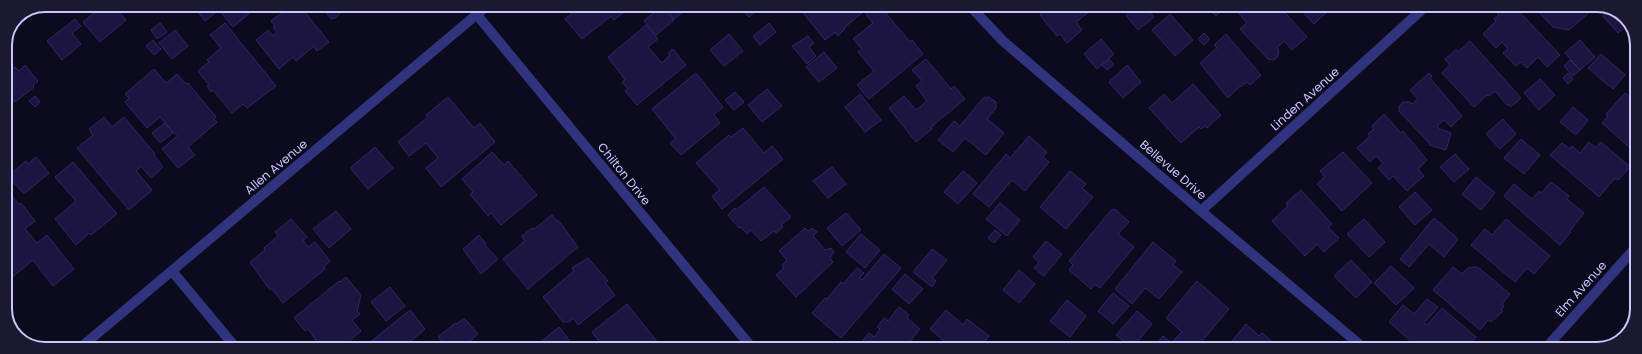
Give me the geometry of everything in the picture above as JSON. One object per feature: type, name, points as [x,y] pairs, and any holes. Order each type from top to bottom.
[{"type":"street","name":"Allen Avenue","points":[[87,342],[480,12]]},
{"type":"street","name":"Bellevue Drive","points":[[976,12],[1003,41],[1357,342]]},
{"type":"street","name":"Linden Avenue","points":[[1201,211],[1419,12]]},
{"type":"street","name":"Chilton Drive","points":[[477,15],[747,342]]},
{"type":"street","name":"Elm Avenue","points":[[1551,342],[1630,254]]},
{"type":"street","points":[[172,271],[231,342]]},
{"type":"building","points":[[95,12],[120,12],[126,20],[100,42],[83,22]]},
{"type":"building","points":[[198,12],[216,12],[205,21]]},
{"type":"building","points":[[221,12],[250,13],[233,27]]},
{"type":"building","points":[[283,12],[305,12],[329,42],[317,51],[314,46],[296,61],[293,57],[279,69],[256,40],[268,30],[273,36],[277,32],[271,21]]},
{"type":"building","points":[[326,12],[341,12],[335,18],[331,19]]},
{"type":"building","points":[[574,12],[624,12],[614,20],[611,16],[582,39],[565,19]]},
{"type":"building","points":[[654,12],[667,12],[674,20],[656,35],[644,21]]},
{"type":"building","points":[[668,12],[682,12],[674,19]]},
{"type":"building","points":[[744,12],[754,12],[749,17]]},
{"type":"building","points":[[803,12],[863,12],[844,28],[845,29],[838,36],[835,32],[825,40]]},
{"type":"building","points":[[868,12],[885,12],[910,42],[912,40],[923,54],[869,99],[857,85],[874,71],[858,52],[862,49],[853,39],[873,23],[866,14]]},
{"type":"building","points":[[1044,12],[1089,12],[1076,22],[1082,30],[1067,43],[1060,34],[1057,36],[1040,15]]},
{"type":"building","points":[[1130,12],[1150,12],[1154,17],[1138,30],[1126,15]]},
{"type":"building","points":[[1212,12],[1220,12],[1216,16]]},
{"type":"building","points":[[1237,12],[1284,12],[1307,37],[1292,50],[1284,41],[1277,48],[1279,50],[1278,56],[1274,60],[1268,59],[1240,29],[1247,23]]},
{"type":"building","points":[[1303,12],[1327,12],[1314,24]]},
{"type":"building","points":[[1496,12],[1520,12],[1560,55],[1547,67],[1538,57],[1527,68],[1521,62],[1516,66],[1503,53],[1508,49],[1502,42],[1496,48],[1483,34],[1496,21],[1494,19],[1499,15]]},
{"type":"building","points":[[1539,12],[1590,12],[1569,30],[1553,27]]},
{"type":"building","points":[[1170,14],[1193,40],[1175,56],[1152,30]]},
{"type":"building","points":[[1606,14],[1614,16],[1622,23],[1624,27],[1618,33],[1603,16]]},
{"type":"building","points":[[75,19],[81,26],[72,33],[81,44],[62,60],[47,41]]},
{"type":"building","points":[[160,23],[167,32],[157,39],[151,30]]},
{"type":"building","points":[[225,23],[276,86],[247,108],[243,104],[232,113],[213,90],[211,92],[207,86],[209,85],[198,71],[209,62],[207,60],[221,48],[210,35]]},
{"type":"building","points":[[769,23],[776,32],[760,45],[753,36]]},
{"type":"building","points":[[646,25],[658,39],[648,47],[662,63],[670,55],[668,53],[673,49],[686,65],[637,105],[625,91],[628,89],[622,82],[625,80],[608,57]]},
{"type":"building","points":[[175,30],[188,46],[172,59],[159,43]]},
{"type":"building","points":[[1204,33],[1210,39],[1204,45],[1198,39]]},
{"type":"building","points":[[729,34],[743,51],[724,66],[710,50]]},
{"type":"building","points":[[1226,34],[1261,75],[1250,85],[1247,82],[1241,87],[1240,86],[1228,98],[1200,63],[1217,48],[1214,45]]},
{"type":"building","points":[[808,36],[814,43],[809,47],[816,56],[807,64],[792,46]]},
{"type":"building","points":[[1101,39],[1114,54],[1097,69],[1084,54]]},
{"type":"building","points":[[153,40],[161,49],[154,55],[146,46]]},
{"type":"building","points":[[1580,40],[1595,57],[1580,70],[1565,53]]},
{"type":"building","points":[[1470,41],[1521,98],[1511,107],[1509,104],[1508,106],[1495,91],[1489,96],[1487,95],[1474,107],[1442,73],[1450,65],[1445,59],[1456,50],[1458,52]]},
{"type":"building","points":[[824,52],[837,68],[819,82],[806,67]]},
{"type":"building","points":[[1601,54],[1625,75],[1613,89],[1588,68]]},
{"type":"building","points":[[926,59],[951,89],[954,86],[965,99],[931,127],[932,129],[916,142],[889,108],[904,96],[916,110],[927,101],[916,86],[922,81],[912,70]]},
{"type":"building","points":[[1109,59],[1114,65],[1107,70],[1102,65]]},
{"type":"building","points":[[1570,60],[1580,70],[1573,76],[1564,66]]},
{"type":"building","points":[[25,65],[38,81],[33,85],[34,87],[15,102],[12,99],[12,69],[15,67],[19,71]]},
{"type":"building","points":[[1127,65],[1141,82],[1123,98],[1109,82]]},
{"type":"building","points":[[154,69],[166,83],[177,74],[186,84],[188,83],[216,117],[214,119],[217,122],[188,147],[195,155],[178,168],[162,149],[177,136],[160,117],[147,128],[125,102],[129,98],[125,94]]},
{"type":"building","points":[[696,73],[723,107],[714,115],[720,123],[681,155],[670,143],[676,139],[652,109]]},
{"type":"building","points":[[1429,73],[1432,76],[1430,78],[1462,116],[1451,127],[1444,120],[1437,126],[1440,129],[1451,133],[1446,150],[1429,145],[1430,144],[1399,111],[1399,106],[1403,102],[1410,102],[1412,104],[1418,99],[1410,90]]},
{"type":"building","points":[[1568,73],[1573,79],[1568,84],[1563,78]]},
{"type":"building","points":[[1540,79],[1555,95],[1539,110],[1524,93]]},
{"type":"building","points":[[1193,84],[1221,115],[1207,128],[1205,126],[1201,129],[1199,127],[1181,143],[1149,108],[1164,94],[1172,103]]},
{"type":"building","points":[[767,89],[782,106],[762,122],[748,105]]},
{"type":"building","points":[[735,92],[744,102],[734,110],[725,100]]},
{"type":"building","points":[[1625,93],[1630,98],[1630,148],[1602,123],[1608,116],[1606,114]]},
{"type":"building","points":[[860,94],[881,120],[865,132],[845,107]]},
{"type":"building","points":[[35,96],[40,102],[35,107],[29,101]]},
{"type":"building","points":[[448,97],[474,128],[480,123],[495,142],[441,187],[426,168],[438,158],[426,143],[409,156],[398,142],[428,117],[426,115]]},
{"type":"building","points":[[984,97],[989,97],[996,102],[996,108],[987,119],[1004,133],[986,155],[965,138],[953,152],[938,140],[954,121],[960,126]]},
{"type":"building","points":[[1573,107],[1588,120],[1576,135],[1560,122]]},
{"type":"building","points":[[1384,114],[1401,133],[1403,131],[1427,160],[1418,169],[1424,176],[1407,191],[1393,176],[1389,180],[1378,168],[1383,163],[1376,156],[1370,162],[1357,148],[1370,136],[1368,134],[1374,129],[1372,126]]},
{"type":"building","points":[[104,117],[112,127],[124,117],[155,154],[154,155],[163,167],[151,178],[141,166],[136,171],[152,190],[129,210],[77,148],[93,135],[89,129]]},
{"type":"building","points":[[1503,119],[1516,134],[1500,149],[1486,134]]},
{"type":"building","points":[[165,123],[173,133],[160,143],[152,133]]},
{"type":"building","points":[[743,128],[764,153],[772,146],[783,159],[722,209],[712,196],[720,190],[696,163],[729,135],[731,137]]},
{"type":"building","points":[[1029,136],[1047,152],[1043,157],[1049,162],[1025,191],[1012,180],[989,207],[973,194],[1006,154],[1010,158]]},
{"type":"building","points":[[1521,139],[1540,155],[1524,174],[1504,158]]},
{"type":"building","points":[[1589,142],[1596,148],[1601,142],[1630,167],[1618,180],[1615,178],[1599,197],[1550,155],[1562,143],[1570,149],[1572,146],[1580,153]]},
{"type":"building","points":[[375,147],[393,168],[368,189],[350,168]]},
{"type":"building","points":[[492,152],[504,165],[508,161],[537,195],[501,225],[491,213],[488,216],[470,194],[473,192],[462,179]]},
{"type":"building","points":[[1343,152],[1372,183],[1342,211],[1317,184],[1325,177],[1320,171]]},
{"type":"building","points":[[1455,154],[1469,169],[1454,182],[1440,167]]},
{"type":"building","points":[[36,157],[49,173],[24,194],[12,180],[12,173],[26,161],[28,164]]},
{"type":"building","points":[[73,162],[117,214],[91,235],[89,233],[76,245],[55,219],[76,201],[55,177]]},
{"type":"building","points":[[832,167],[846,184],[828,198],[813,181]]},
{"type":"building","points":[[963,171],[977,183],[958,204],[944,192]]},
{"type":"building","points":[[1070,171],[1086,184],[1082,188],[1093,197],[1066,229],[1040,207]]},
{"type":"building","points":[[1476,177],[1495,193],[1481,210],[1462,194]]},
{"type":"building","points":[[1551,182],[1569,196],[1567,199],[1584,213],[1560,245],[1504,196],[1514,184],[1532,199],[1539,191],[1541,193]]},
{"type":"building","points":[[764,187],[791,217],[781,225],[783,227],[776,233],[774,231],[761,241],[751,230],[747,234],[741,227],[739,228],[728,215],[735,208],[736,210]]},
{"type":"building","points":[[1301,190],[1332,224],[1328,227],[1339,238],[1324,252],[1317,244],[1305,256],[1272,221],[1288,206],[1286,203]]},
{"type":"building","points":[[1415,192],[1432,210],[1415,225],[1399,207]]},
{"type":"building","points":[[12,196],[19,204],[21,203],[35,221],[25,229],[37,243],[47,235],[74,269],[53,286],[33,260],[12,277]]},
{"type":"building","points":[[1000,203],[1020,220],[1007,236],[986,219]]},
{"type":"building","points":[[1112,209],[1115,209],[1129,222],[1118,234],[1134,247],[1100,288],[1095,284],[1091,289],[1069,270],[1073,265],[1069,261]]},
{"type":"building","points":[[336,211],[351,229],[329,248],[313,229]]},
{"type":"building","points":[[846,213],[861,230],[842,246],[827,228]]},
{"type":"building","points":[[552,215],[557,221],[558,220],[578,247],[528,289],[503,259],[525,241],[522,236]]},
{"type":"building","points":[[1434,218],[1458,239],[1444,257],[1429,244],[1409,267],[1400,259]]},
{"type":"building","points":[[291,219],[307,237],[303,240],[308,247],[315,242],[330,261],[324,267],[325,269],[283,303],[272,289],[270,290],[250,262],[265,250],[264,248],[278,236],[275,232]]},
{"type":"building","points":[[1364,219],[1385,242],[1369,257],[1347,234]]},
{"type":"building","points":[[1506,219],[1550,256],[1534,274],[1527,268],[1515,282],[1471,245],[1485,229],[1492,235]]},
{"type":"building","points":[[805,228],[808,231],[812,228],[817,232],[813,236],[825,250],[831,248],[834,252],[830,258],[833,262],[796,297],[776,275],[784,268],[782,265],[787,260],[779,251]]},
{"type":"building","points":[[995,230],[1001,235],[994,243],[988,238]]},
{"type":"building","points":[[861,234],[880,250],[865,268],[846,252]]},
{"type":"building","points":[[479,235],[486,244],[485,245],[498,259],[481,274],[463,249]]},
{"type":"building","points":[[1046,241],[1062,254],[1044,276],[1034,268],[1039,262],[1033,257]]},
{"type":"building","points":[[1153,242],[1176,261],[1173,265],[1182,272],[1159,299],[1145,288],[1132,304],[1115,289]]},
{"type":"building","points":[[932,249],[947,260],[932,278],[936,281],[932,287],[913,272]]},
{"type":"building","points":[[884,254],[901,268],[841,338],[812,313],[825,298],[827,299],[841,282],[843,284],[857,268],[864,273],[859,278],[862,280]]},
{"type":"building","points":[[588,258],[608,281],[605,283],[615,295],[578,325],[573,318],[569,322],[563,322],[543,297],[574,271],[572,268]]},
{"type":"building","points":[[1351,260],[1372,282],[1356,298],[1334,276]]},
{"type":"building","points":[[1391,266],[1414,288],[1396,305],[1374,283]]},
{"type":"building","points":[[1453,267],[1462,274],[1468,268],[1479,268],[1510,294],[1502,304],[1504,306],[1502,312],[1491,322],[1488,320],[1480,330],[1433,290]]},
{"type":"building","points":[[1019,270],[1035,284],[1019,303],[1003,290]]},
{"type":"building","points":[[905,274],[923,289],[909,304],[892,289]]},
{"type":"building","points":[[346,277],[361,295],[357,311],[360,314],[352,320],[361,331],[348,342],[317,342],[308,329],[305,331],[294,318],[339,281],[340,282]]},
{"type":"building","points":[[1197,281],[1229,309],[1201,342],[1174,342],[1173,341],[1182,332],[1166,318]]},
{"type":"building","points":[[390,287],[405,306],[386,321],[371,302]]},
{"type":"building","points":[[1113,293],[1129,306],[1113,324],[1098,311]]},
{"type":"building","points":[[1427,299],[1438,307],[1424,323],[1427,325],[1442,308],[1476,337],[1472,342],[1412,342],[1389,322],[1403,305],[1414,314]]},
{"type":"building","points":[[1067,300],[1086,316],[1070,337],[1050,321]]},
{"type":"building","points":[[627,304],[657,342],[600,342],[592,332]]},
{"type":"building","points":[[899,307],[909,315],[907,318],[920,329],[910,342],[862,342],[869,333],[874,337],[880,329],[877,327],[884,318],[888,321]]},
{"type":"building","points":[[410,310],[425,329],[410,342],[370,342]]},
{"type":"building","points":[[946,310],[963,325],[967,319],[989,336],[984,342],[945,342],[930,329]]},
{"type":"building","points":[[1137,311],[1152,324],[1137,342],[1125,342],[1116,335]]},
{"type":"building","points":[[464,318],[478,334],[469,342],[443,342],[438,337],[455,323],[457,324]]},
{"type":"building","points":[[1246,324],[1259,336],[1262,333],[1272,342],[1231,342]]},
{"type":"building","points":[[559,327],[571,342],[540,342]]},
{"type":"building","points":[[1163,336],[1170,342],[1158,342]]}]
